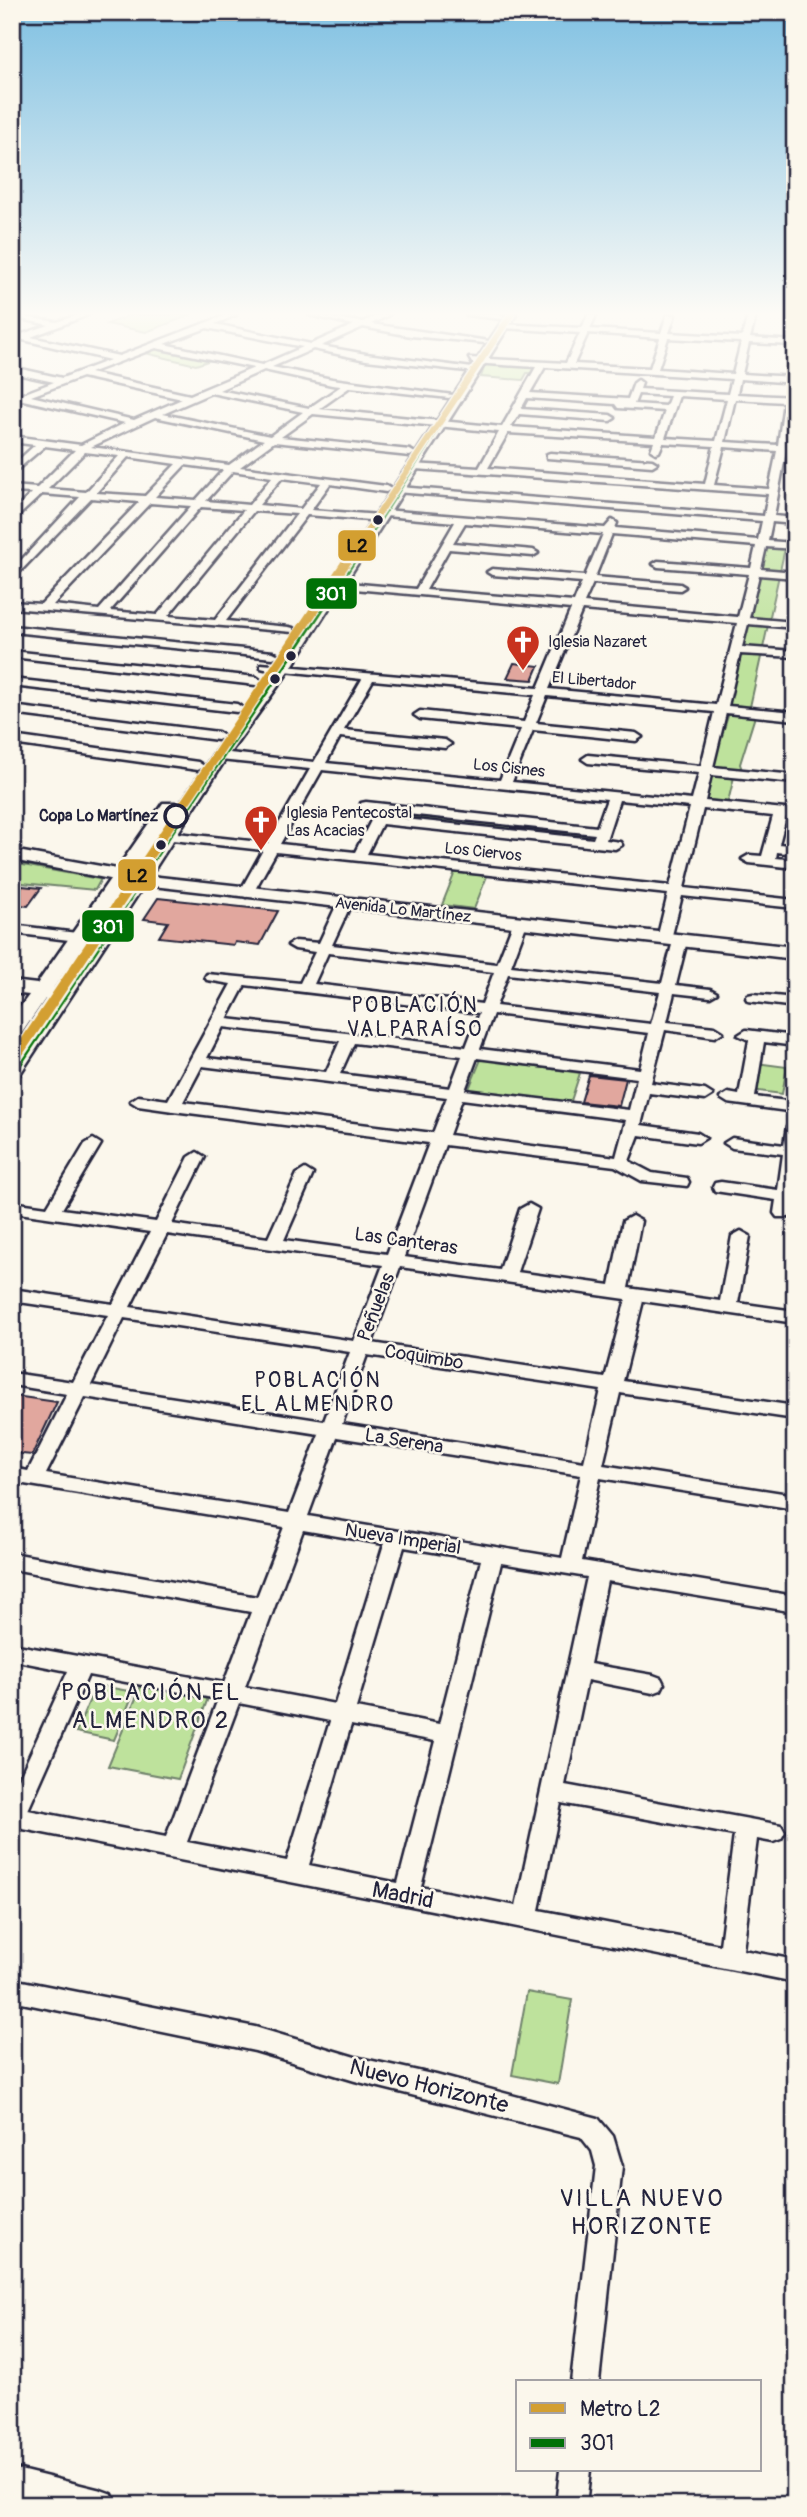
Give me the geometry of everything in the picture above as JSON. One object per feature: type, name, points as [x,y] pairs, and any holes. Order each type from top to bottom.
[{"type":"main road","points":[[12,1033],[256,681],[274,663],[337,585],[393,489],[432,432]]},
{"type":"main road","points":[[12,1071],[220,756],[274,663],[289,630],[378,516]]},
{"type":"main road","name":"Avenida Lo Martínez","points":[[12,855],[120,876],[246,893],[795,953]]},
{"type":"main road","points":[[12,987],[41,990],[51,994],[58,1002]]},
{"type":"street","points":[[12,519],[83,448],[112,432]]},
{"type":"street","points":[[241,432],[482,471],[774,492]]},
{"type":"street","points":[[102,613],[226,472],[282,432]]},
{"type":"street","points":[[482,471],[504,432]]},
{"type":"street","points":[[550,432],[795,449]]},
{"type":"street","points":[[645,483],[662,432]]},
{"type":"street","points":[[709,487],[723,432]]},
{"type":"street","points":[[620,1162],[625,1156],[668,988],[676,891],[774,492],[782,473],[782,449],[788,432]]},
{"type":"street","points":[[541,475],[560,434]]},
{"type":"street","points":[[12,439],[393,489],[795,521]]},
{"type":"street","points":[[12,471],[43,443]]},
{"type":"street","points":[[12,577],[126,454]]},
{"type":"street","points":[[550,456],[652,463]]},
{"type":"street","points":[[44,608],[183,462]]},
{"type":"street","points":[[160,618],[279,475]]},
{"type":"street","points":[[218,624],[328,481]]},
{"type":"street","points":[[12,488],[304,512],[462,519],[795,546]]},
{"type":"street","points":[[504,785],[619,507]]},
{"type":"street","points":[[419,592],[462,519]]},
{"type":"street","points":[[446,546],[534,551],[523,575]]},
{"type":"street","points":[[503,550],[491,574],[651,585],[679,590],[686,566]]},
{"type":"street","points":[[651,585],[659,562],[795,575]]},
{"type":"street","points":[[337,585],[795,625]]},
{"type":"street","points":[[12,605],[289,630]]},
{"type":"street","name":"El Libertador","points":[[12,629],[369,676],[795,716]]},
{"type":"street","points":[[736,650],[795,654]]},
{"type":"street","points":[[12,654],[256,681]]},
{"type":"street","points":[[246,893],[369,676]]},
{"type":"street","points":[[12,682],[237,708]]},
{"type":"street","points":[[12,710],[218,736]]},
{"type":"street","points":[[407,740],[421,712],[457,719],[595,733],[636,734],[629,763]]},
{"type":"street","points":[[336,733],[407,740],[443,748],[457,719]]},
{"type":"street","points":[[595,733],[587,763],[629,763],[795,779]]},
{"type":"street","points":[[12,740],[198,766]]},
{"type":"street","name":"Los Cisnes","points":[[220,756],[795,814]]},
{"type":"street","points":[[600,837],[614,796]]},
{"type":"street","points":[[366,806],[381,814],[600,837],[615,845]]},
{"type":"street","points":[[770,854],[780,813]]},
{"type":"street","points":[[359,857],[381,814]]},
{"type":"street","name":"Los Ciervos","points":[[167,836],[795,904]]},
{"type":"street","points":[[749,859],[795,850]]},
{"type":"street","points":[[770,854],[795,864]]},
{"type":"street","points":[[305,988],[344,904]]},
{"type":"street","name":"Peñuelas","points":[[173,1849],[520,923]]},
{"type":"street","points":[[12,929],[77,937]]},
{"type":"street","points":[[295,945],[709,993]]},
{"type":"street","points":[[212,977],[715,1032]]},
{"type":"street","points":[[173,1105],[240,981]]},
{"type":"street","points":[[753,998],[795,1003]]},
{"type":"street","points":[[218,1021],[471,1052],[645,1080],[705,1095]]},
{"type":"street","points":[[746,1101],[752,1036],[795,1041]]},
{"type":"street","points":[[331,1078],[349,1038]]},
{"type":"street","points":[[197,1061],[456,1093],[634,1122],[698,1138]]},
{"type":"street","points":[[728,1098],[795,1107]]},
{"type":"street","points":[[138,1101],[620,1162],[642,1177],[681,1182]]},
{"type":"street","points":[[722,1187],[788,1202],[795,1126]]},
{"type":"street","points":[[732,1143],[793,1151]]},
{"type":"street","points":[[52,1212],[93,1144]]},
{"type":"street","points":[[34,1478],[197,1157]]},
{"type":"street","points":[[274,1244],[305,1174]]},
{"type":"street","name":"Las Canteras","points":[[12,1207],[795,1317]]},
{"type":"street","points":[[507,1277],[529,1209]]},
{"type":"street","points":[[570,1567],[612,1385],[627,1294],[632,1221]]},
{"type":"street","points":[[728,1308],[741,1236]]},
{"type":"street","name":"Coquimbo","points":[[12,1295],[795,1413]]},
{"type":"street","name":"La Serena","points":[[12,1379],[795,1502]]},
{"type":"street","name":"Nueva Imperial","points":[[12,1475],[795,1604]]},
{"type":"street","points":[[295,1873],[396,1538]]},
{"type":"street","points":[[407,1895],[493,1554]]},
{"type":"street","points":[[12,1561],[264,1606]]},
{"type":"street","points":[[525,1919],[599,1572]]},
{"type":"street","points":[[12,1652],[447,1734]]},
{"type":"street","points":[[13,1818],[82,1665]]},
{"type":"street","points":[[578,1670],[653,1685]]},
{"type":"street","points":[[552,1792],[773,1832]]},
{"type":"street","name":"Madrid","points":[[13,1818],[795,1971]]},
{"type":"street","points":[[730,1959],[747,1828]]},
{"type":"street","name":"Nuevo Horizonte","points":[[12,1990],[255,2039],[355,2069],[589,2127],[604,2145],[609,2166],[585,2380]]},
{"type":"street","points":[[571,2505],[575,2472]]},
{"type":"street","points":[[12,2483],[101,2505]]},
{"type":"green space","points":[[765,547],[785,548],[750,707],[727,704]]},
{"type":"green space","points":[[729,713],[755,716],[740,764],[742,770],[738,772],[711,769]]},
{"type":"green space","points":[[712,775],[734,777],[728,802],[705,800]]},
{"type":"green space","points":[[391,812],[594,833],[594,841],[384,819]]},
{"type":"green space","points":[[12,863],[101,879],[95,890],[12,882]]},
{"type":"green space","points":[[455,872],[487,876],[474,909],[442,905]]},
{"type":"green space","points":[[481,1059],[580,1073],[570,1104],[468,1091]]},
{"type":"green space","points":[[756,1063],[787,1067],[782,1094],[751,1090]]},
{"type":"green space","points":[[96,1685],[134,1692],[114,1740],[76,1732]]},
{"type":"green space","name":"POBLACIÓN EL ALMENDRO 2","points":[[141,1686],[208,1698],[178,1779],[108,1766]]},
{"type":"green space","points":[[527,1992],[572,2000],[558,2084],[512,2075]]},
{"type":"building","name":"Iglesia Nazaret","points":[[514,663],[539,666],[533,680],[507,678]]},
{"type":"building","points":[[22,886],[41,888],[28,906],[12,904],[12,899]]},
{"type":"building","points":[[158,898],[278,911],[260,945],[159,937],[168,922],[144,919]]},
{"type":"building","points":[[589,1075],[626,1079],[619,1106],[581,1102]]},
{"type":"building","points":[[15,1396],[57,1402],[32,1455],[12,1453],[12,1402]]},
{"type":"metro line","name":"L2","points":[[12,1062],[433,432]]},
{"type":"transit line","name":"301","points":[[12,1071],[220,756],[283,668],[435,432]]},
{"type":"place","name":"Iglesia Nazaret","points":[[523,672]]},
{"type":"place","name":"Copa Lo Martínez","points":[[176,816]]},
{"type":"place","name":"Iglesia Pentecostal Las Acacias","points":[[261,852]]},
{"type":"district","name":"POBLACIÓN VALPARAÍSO","points":[[415,1017]]},
{"type":"district","name":"POBLACIÓN EL ALMENDRO","points":[[318,1392]]},
{"type":"district","name":"POBLACIÓN EL ALMENDRO 2","points":[[151,1706]]},
{"type":"district","name":"VILLA NUEVO HORIZONTE","points":[[642,2212]]}]
